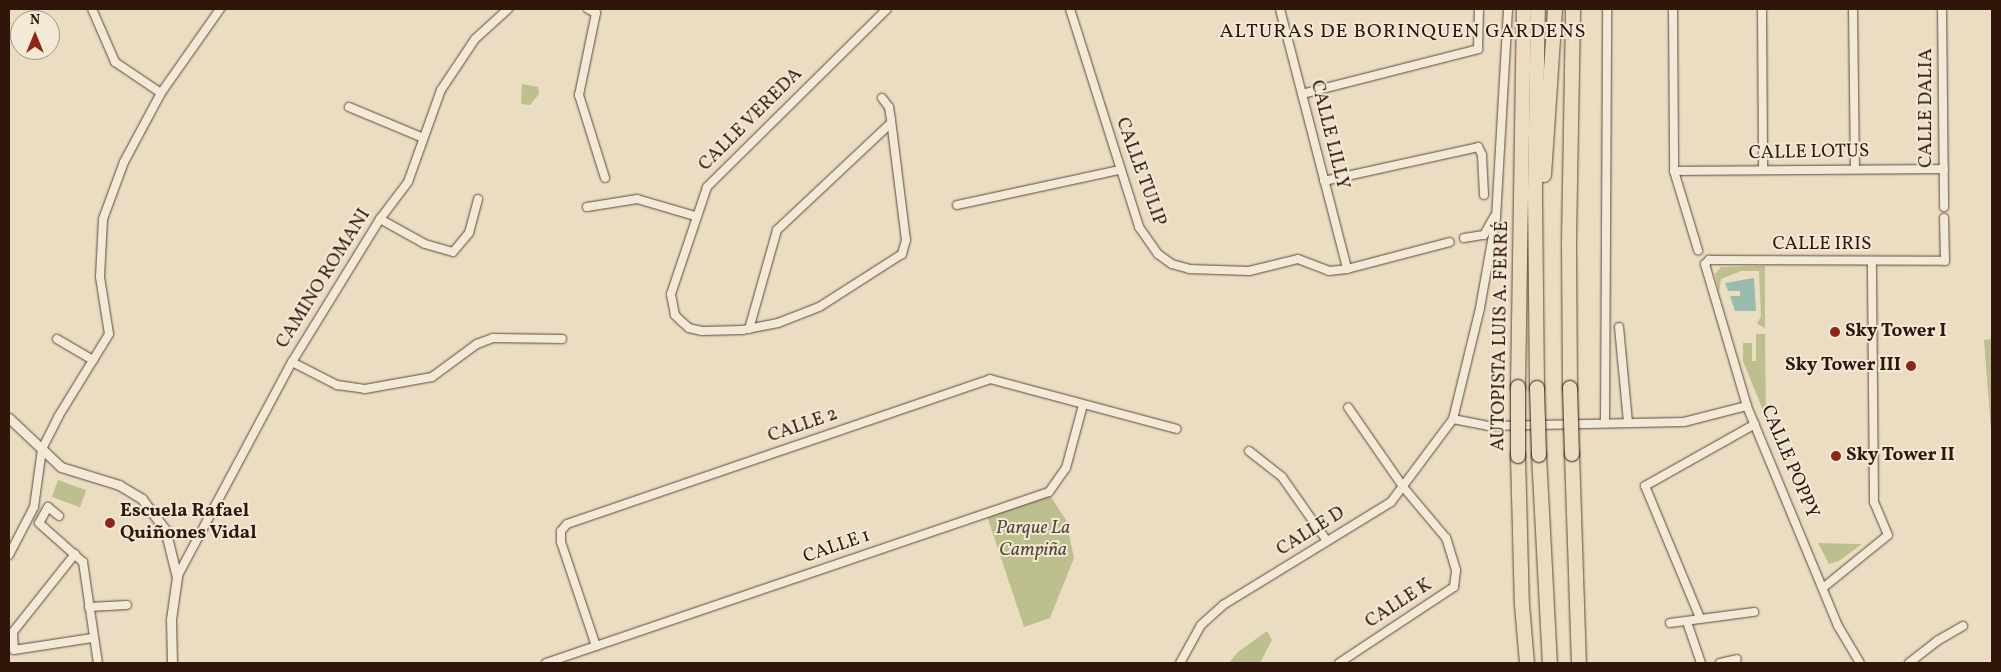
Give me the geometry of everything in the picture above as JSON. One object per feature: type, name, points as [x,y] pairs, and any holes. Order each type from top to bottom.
[{"type":"highway","name":"AUTOPISTA LUIS A. FERRÉ","points":[[1524,9],[1518,456],[1522,605],[1527,663]]},
{"type":"highway","points":[[1538,9],[1537,388],[1550,663]]},
{"type":"highway","points":[[1536,273],[1555,9]]},
{"type":"highway","points":[[1573,9],[1569,241],[1570,388],[1580,663]]},
{"type":"street","points":[[92,9],[115,62],[161,93]]},
{"type":"street","points":[[9,556],[34,507],[42,449],[109,334],[100,277],[104,220],[124,162],[161,93],[220,9]]},
{"type":"street","name":"CAMINO ROMANI","points":[[177,577],[292,362],[380,219],[408,182],[422,137],[441,90],[475,39],[508,9]]},
{"type":"street","points":[[588,9],[596,13],[579,96],[605,178]]},
{"type":"street","name":"CALLE VEREDA","points":[[882,98],[889,107],[906,240],[902,254],[819,307],[778,323],[749,329],[702,331],[689,328],[675,315],[671,294],[695,216],[712,180],[887,9]]},
{"type":"street","name":"CALLE TULIP","points":[[1070,9],[1119,170],[1139,228],[1158,254],[1172,264],[1189,269],[1249,271],[1298,259],[1328,270],[1347,269],[1450,242]]},
{"type":"street","name":"CALLE LILLY","points":[[1280,9],[1347,269]]},
{"type":"street","points":[[1302,94],[1478,49],[1479,9]]},
{"type":"street","points":[[1508,9],[1497,210],[1480,308],[1453,419],[1489,426],[1684,422],[1747,406]]},
{"type":"street","points":[[1605,423],[1608,9]]},
{"type":"street","points":[[1674,9],[1674,171],[1698,250]]},
{"type":"street","points":[[1762,9],[1763,170]]},
{"type":"street","points":[[1853,9],[1855,169]]},
{"type":"street","name":"CALLE DALIA","points":[[1942,9],[1944,207]]},
{"type":"street","points":[[349,107],[422,137]]},
{"type":"street","points":[[749,329],[777,230],[891,123]]},
{"type":"street","points":[[1324,181],[1478,147],[1482,155],[1484,195]]},
{"type":"street","name":"CALLE LOTUS","points":[[1674,171],[1944,168]]},
{"type":"street","points":[[957,205],[1119,170]]},
{"type":"street","points":[[380,219],[425,244],[453,252],[468,232],[478,199]]},
{"type":"street","points":[[587,207],[637,199],[695,216]]},
{"type":"street","points":[[1464,238],[1484,235],[1497,210]]},
{"type":"street","name":"CALLE IRIS","points":[[1704,268],[1709,260],[1945,260],[1944,218]]},
{"type":"street","points":[[1824,587],[1888,535],[1874,502],[1872,261]]},
{"type":"street","name":"CALLE POPPY","points":[[1704,268],[1747,406],[1824,587],[1838,626],[1860,663]]},
{"type":"street","points":[[1619,327],[1628,422]]},
{"type":"street","points":[[292,362],[337,385],[365,389],[432,377],[477,344],[493,338],[562,338]]},
{"type":"street","points":[[57,339],[93,360]]},
{"type":"street","name":"CALLE 2","points":[[596,646],[561,542],[561,531],[567,524],[990,379],[1176,429]]},
{"type":"street","name":"CALLE 1","points":[[546,663],[1049,492],[1066,468],[1083,405]]},
{"type":"street","name":"CALLE K","points":[[1339,663],[1454,587],[1456,570],[1446,538],[1404,488],[1348,407]]},
{"type":"street","points":[[9,418],[61,467],[119,485],[142,499],[165,529],[177,577],[171,618],[172,663]]},
{"type":"street","name":"CALLE D","points":[[1180,663],[1202,625],[1223,605],[1391,502],[1404,488],[1453,419]]},
{"type":"street","points":[[1700,618],[1645,486],[1755,424]]},
{"type":"street","points":[[1249,451],[1282,477],[1327,541]]},
{"type":"street","points":[[59,516],[48,507],[39,523],[83,562],[92,638],[98,663]]},
{"type":"street","points":[[75,554],[13,632],[14,650],[92,638]]},
{"type":"street","points":[[88,607],[127,605]]},
{"type":"street","points":[[1670,624],[1700,618],[1754,612]]},
{"type":"street","points":[[1687,622],[1701,663]]},
{"type":"street","points":[[1909,663],[1937,641],[1963,626]]},
{"type":"street","points":[[1720,663],[1737,659]]},
{"type":"green space","points":[[522,84],[538,87],[539,94],[530,105],[521,104]]},
{"type":"green space","points":[[1765,266],[1765,328],[1757,324],[1761,316],[1759,271],[1741,271],[1721,279],[1719,292],[1715,274],[1721,267]]},
{"type":"green space","points":[[1756,334],[1765,334],[1766,418],[1743,361],[1743,343],[1752,343],[1752,361],[1756,361]]},
{"type":"green space","points":[[1992,339],[1992,444],[1984,340]]},
{"type":"green space","points":[[58,480],[86,490],[80,507],[52,497]]},
{"type":"green space","name":"Parque La Campiña","points":[[1049,494],[1066,520],[1074,558],[1050,618],[1024,627],[987,516]]},
{"type":"green space","points":[[1818,543],[1862,544],[1839,561],[1829,564]]},
{"type":"green space","points":[[1267,631],[1272,640],[1260,663],[1229,663],[1238,652]]},
{"type":"shaded area","points":[[1754,278],[1756,311],[1735,311],[1730,296],[1740,296],[1740,291],[1728,291],[1725,283]]},
{"type":"place","name":"Sky Tower I","points":[[1835,332]]},
{"type":"place","name":"Sky Tower III","points":[[1911,366]]},
{"type":"place","name":"Sky Tower II","points":[[1836,456]]},
{"type":"place","name":"Escuela Rafael Quiñones Vidal","points":[[110,523]]},
{"type":"district","name":"ALTURAS DE BORINQUEN GARDENS","points":[[1403,32]]}]
